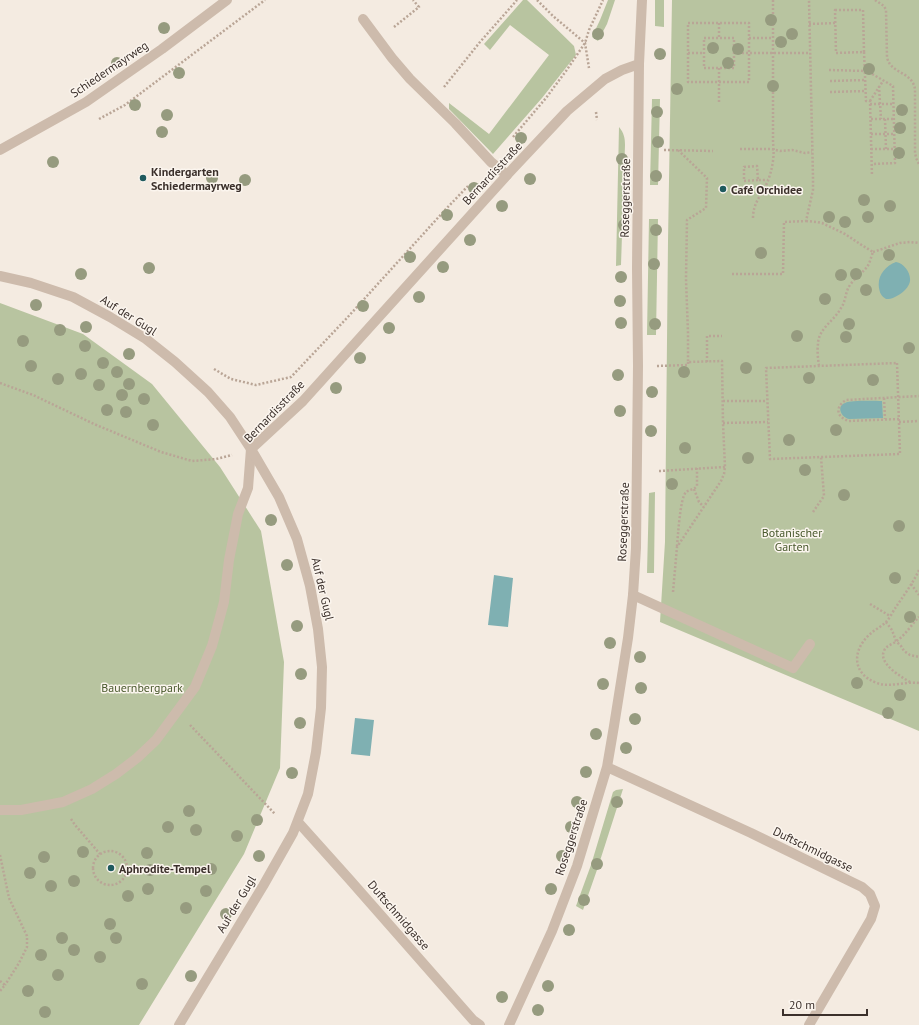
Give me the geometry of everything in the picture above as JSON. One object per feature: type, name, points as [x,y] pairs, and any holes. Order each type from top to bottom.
[{"type":"street","name":"Schiedermayrweg","points":[[0,150],[86,102],[162,49],[226,0]]},
{"type":"street","name":"Roseggerstraße","points":[[510,1025],[552,931],[577,866],[607,767],[622,683],[628,638],[633,595],[636,540],[638,366],[637,268],[642,0]]},
{"type":"street","points":[[363,19],[406,73],[491,162],[507,175]]},
{"type":"street","name":"Bernardisstraße","points":[[0,810],[21,810],[62,802],[92,789],[116,774],[137,758],[156,740],[195,687],[212,646],[224,602],[229,560],[238,514],[248,488],[252,449],[303,401],[507,175],[567,112],[604,79],[622,70],[640,64]]},
{"type":"street","name":"Auf der Gugl","points":[[0,276],[31,283],[73,297],[110,317],[146,339],[175,362],[208,392],[230,417],[252,449],[278,497],[297,539],[310,586],[318,629],[322,667],[321,708],[316,752],[308,794],[293,833],[263,886],[179,1025]]},
{"type":"street","points":[[633,595],[793,668],[810,644]]},
{"type":"street","name":"Duftschmidgasse","points":[[607,767],[751,833],[862,887],[870,894],[875,906],[871,919],[810,1025]]},
{"type":"street","name":"Duftschmidgasse","points":[[298,822],[473,1020],[480,1025]]},
{"type":"path","points":[[378,39],[419,7],[413,0]]},
{"type":"path","points":[[433,102],[480,42],[517,0]]},
{"type":"path","points":[[537,0],[553,16],[585,43]]},
{"type":"path","points":[[212,367],[231,380],[256,385],[291,377],[491,162],[546,98],[585,43],[589,30],[603,0]]},
{"type":"path","points":[[753,218],[754,205],[768,180],[773,161],[773,0]]},
{"type":"path","points":[[806,221],[813,190],[809,0]]},
{"type":"path","points":[[875,0],[884,6],[886,10],[888,63],[912,80],[914,84],[915,152],[919,164]]},
{"type":"path","points":[[864,52],[836,53],[835,10],[863,10],[866,101],[870,103],[893,104]]},
{"type":"path","points":[[688,23],[719,23],[749,23],[749,82],[688,82],[688,23]]},
{"type":"path","points":[[719,23],[719,38]]},
{"type":"path","points":[[809,24],[836,23]]},
{"type":"path","points":[[704,38],[734,38],[734,53],[734,68],[704,68],[704,38]]},
{"type":"path","points":[[749,38],[773,38]]},
{"type":"path","points":[[688,53],[704,53]]},
{"type":"path","points":[[734,53],[810,53]]},
{"type":"path","points":[[719,68],[719,102]]},
{"type":"path","points":[[829,70],[864,70],[893,86],[895,163],[872,164]]},
{"type":"path","points":[[830,81],[865,80]]},
{"type":"path","points":[[872,176],[870,103],[883,81]]},
{"type":"path","points":[[880,86],[880,104],[886,149]]},
{"type":"path","points":[[830,92],[865,91]]},
{"type":"path","points":[[870,119],[894,119]]},
{"type":"path","points":[[871,134],[894,134]]},
{"type":"path","points":[[740,149],[780,151],[792,150],[805,153],[812,152]]},
{"type":"path","points":[[871,149],[895,149]]},
{"type":"path","points":[[664,150],[713,151]]},
{"type":"path","points":[[638,366],[688,365],[686,279],[687,220],[706,208],[707,178],[678,150]]},
{"type":"path","points":[[758,180],[757,166],[744,167],[744,181],[768,180]]},
{"type":"path","points":[[732,274],[783,274],[784,222],[806,221],[822,223],[845,234],[873,252]]},
{"type":"path","points":[[819,366],[819,338],[826,326],[841,310],[848,288],[867,267],[873,252],[900,243],[919,243]]},
{"type":"path","points":[[707,362],[707,336],[722,336]]},
{"type":"path","points":[[677,547],[721,481],[725,467],[722,361],[688,362]]},
{"type":"path","points":[[897,363],[900,454],[770,459],[766,368],[819,366],[897,363]]},
{"type":"path","points":[[0,383],[33,395],[94,424],[161,452],[192,461],[216,459],[252,449]]},
{"type":"path","points":[[919,396],[846,400],[840,405],[838,411],[843,419],[849,421],[885,419],[919,421]]},
{"type":"path","points":[[884,398],[885,419]]},
{"type":"path","points":[[722,402],[768,401]]},
{"type":"path","points":[[723,423],[768,422]]},
{"type":"path","points":[[813,512],[824,496],[821,457]]},
{"type":"path","points":[[659,471],[725,467]]},
{"type":"path","points":[[671,612],[679,522],[683,499],[686,492],[696,488],[698,484],[697,468]]},
{"type":"path","points":[[694,489],[699,502],[704,507]]},
{"type":"path","points":[[919,570],[886,622],[868,635],[860,646],[857,657],[858,667],[861,672],[867,678],[877,683],[919,683]]},
{"type":"path","points":[[911,584],[919,595]]},
{"type":"path","points":[[870,604],[890,616]]},
{"type":"path","points":[[910,682],[889,667],[884,660],[883,655],[884,650],[899,640],[919,617]]},
{"type":"path","points":[[886,622],[892,630],[896,641],[902,646],[904,651],[919,657]]},
{"type":"path","points":[[178,712],[275,814]]},
{"type":"path","points":[[62,802],[75,825],[100,854]]},
{"type":"path","points":[[106,851],[114,851],[120,853],[125,858],[128,864],[128,870],[121,882],[115,885],[108,885],[102,883],[96,878],[93,873],[93,866],[95,859],[100,854],[106,851]]},
{"type":"path","points":[[0,855],[9,898],[27,936],[27,948],[19,963],[0,991]]},
{"type":"path","points":[[0,981],[5,985]]},
{"type":"green space","points":[[523,0],[527,0],[574,46],[576,55],[542,98],[493,154],[449,109],[449,103],[489,134],[549,55],[510,25],[490,50],[484,44]]},
{"type":"green space","points":[[608,0],[615,0],[607,24],[598,41],[592,37]]},
{"type":"green space","points":[[655,0],[664,0],[664,27],[655,26]]},
{"type":"green space","name":"Botanischer Garten","points":[[672,0],[919,0],[919,731],[660,622],[665,542]]},
{"type":"green space","points":[[652,99],[660,99],[658,185],[650,185]]},
{"type":"green space","points":[[619,127],[624,136],[625,145],[621,265],[616,266]]},
{"type":"green space","points":[[649,219],[658,219],[656,335],[647,335]]},
{"type":"green space","name":"Bauernbergpark","points":[[0,303],[83,334],[152,384],[220,467],[261,531],[284,662],[280,768],[244,854],[139,1025],[0,1025]]},
{"type":"green space","points":[[655,492],[654,573],[647,573],[649,493]]},
{"type":"green space","points":[[623,789],[583,910],[576,906],[591,865],[613,792]]},
{"type":"water","points":[[896,262],[902,264],[906,269],[910,281],[907,288],[901,294],[893,298],[886,299],[882,296],[880,291],[879,279],[888,266]]},
{"type":"water","points":[[882,401],[883,418],[849,419],[842,414],[840,409],[842,404],[848,402]]},
{"type":"water","points":[[494,575],[513,578],[508,627],[488,625]]},
{"type":"water","points":[[355,718],[374,720],[370,756],[351,754]]},
{"type":"place","name":"Kindergarten Schiedermayrweg","points":[[143,178]]},
{"type":"place","name":"Café Orchidee","points":[[723,189]]},
{"type":"place","name":"Aphrodite-Tempel","points":[[111,868]]}]
